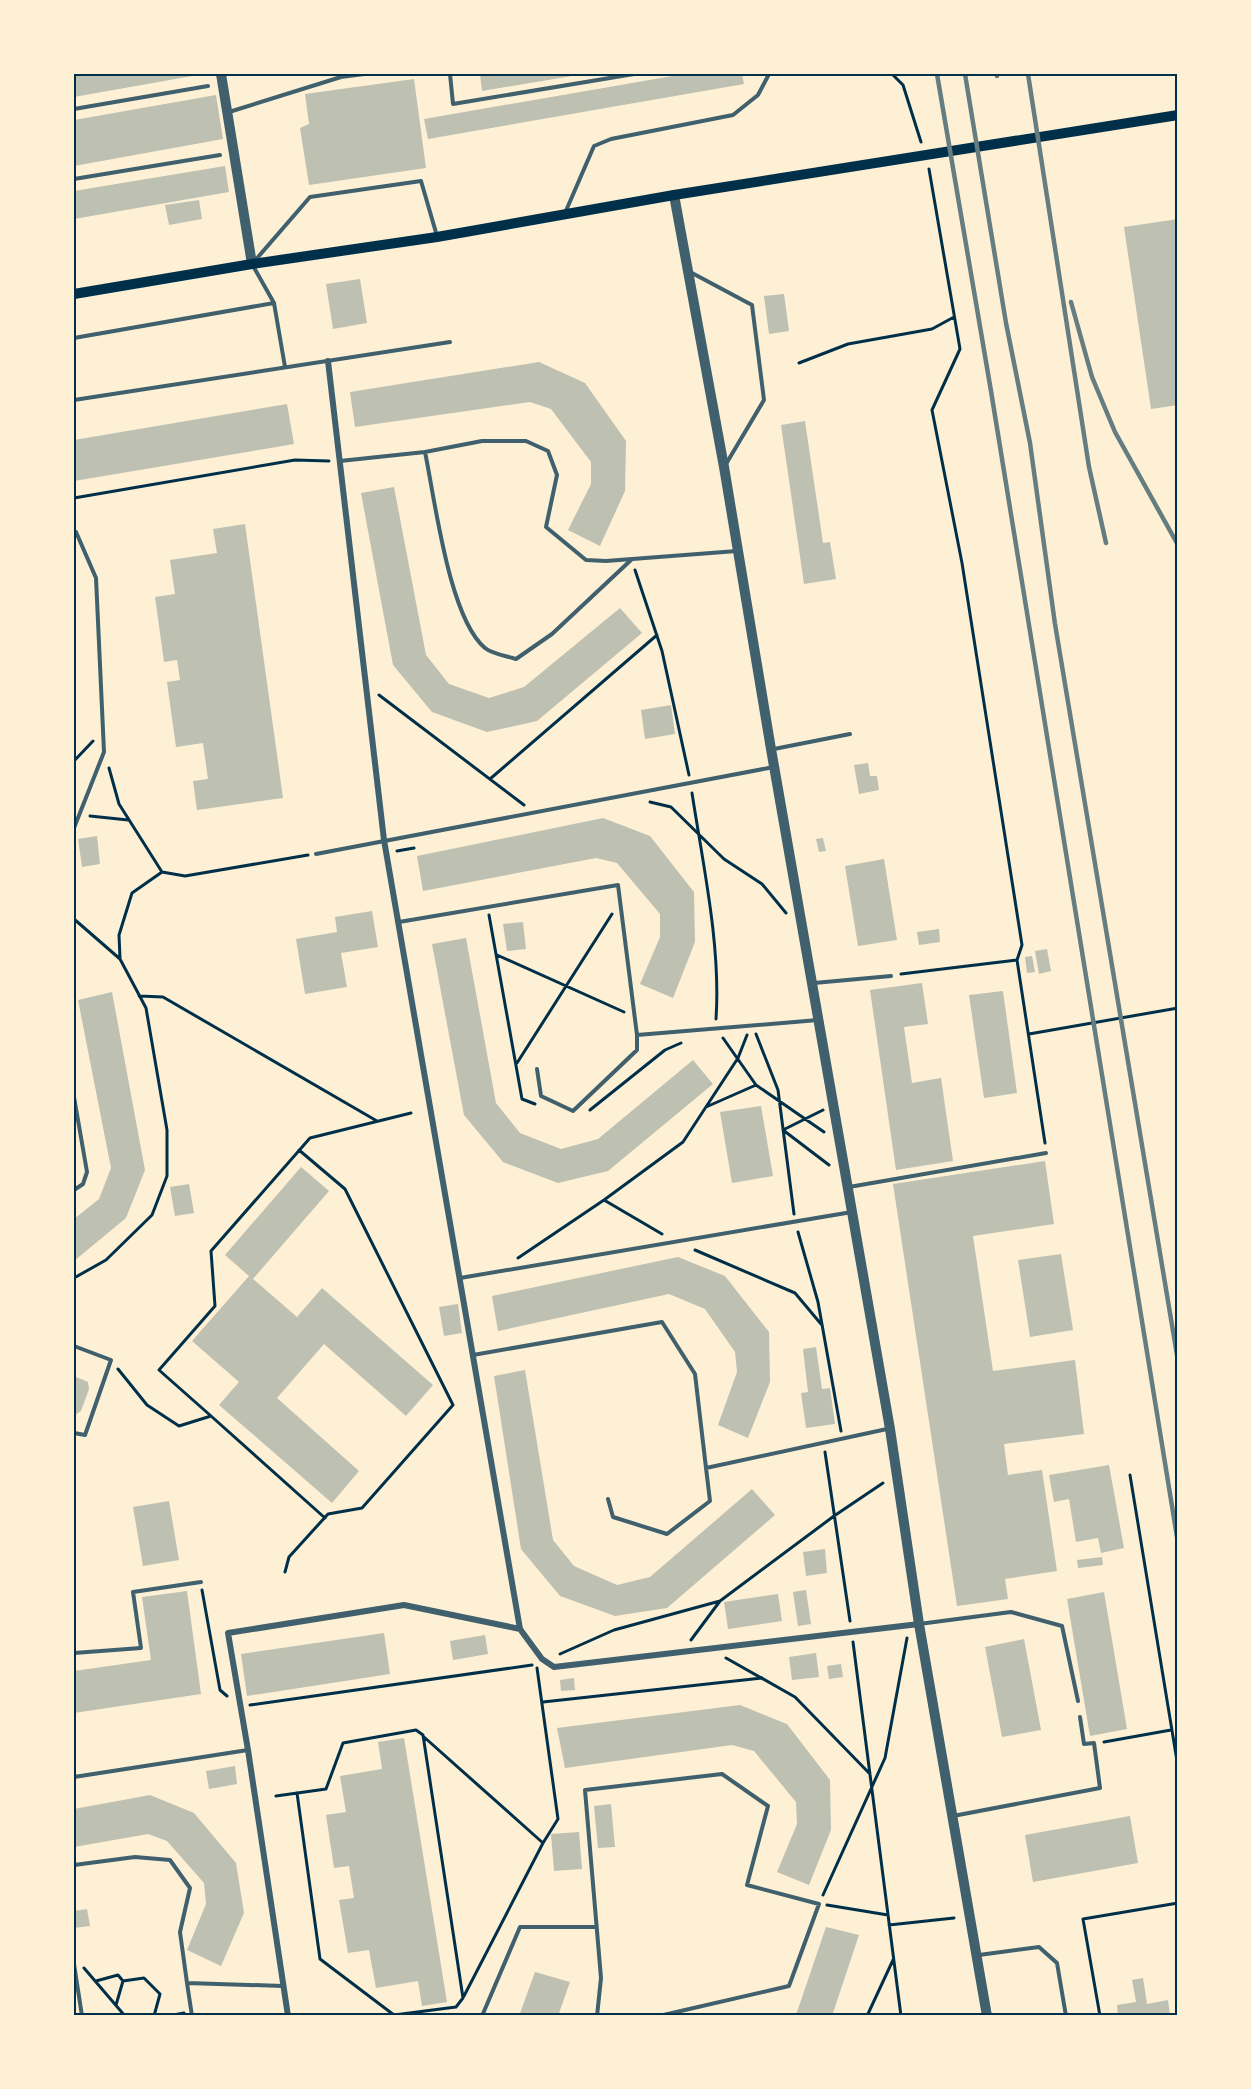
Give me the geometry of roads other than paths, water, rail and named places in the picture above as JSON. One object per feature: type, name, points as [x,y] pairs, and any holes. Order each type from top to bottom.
[{"type":"main road","points":[[74,294],[252,264],[437,237],[674,195],[1178,116]]},
{"type":"street","points":[[221,74],[252,264]]},
{"type":"street","points":[[674,195],[724,467],[890,1429],[919,1624],[987,2016]]},
{"type":"street","points":[[328,361],[384,840],[520,1629],[544,1661],[554,1667],[919,1624]]},
{"type":"street","points":[[288,2016],[228,1634],[404,1605],[520,1629]]},
{"type":"lane","points":[[228,112],[341,75],[364,74]]},
{"type":"lane","points":[[450,74],[453,104],[634,74]]},
{"type":"lane","points":[[565,214],[594,146],[611,139],[733,115],[758,95],[770,74]]},
{"type":"lane","points":[[74,109],[208,86]]},
{"type":"lane","points":[[74,179],[220,154]]},
{"type":"lane","points":[[285,367],[274,303],[252,264],[310,197],[421,181],[437,237]]},
{"type":"lane","points":[[688,272],[752,305],[764,400],[724,467]]},
{"type":"lane","points":[[74,338],[274,303]]},
{"type":"lane","points":[[74,400],[450,342]]},
{"type":"lane","points":[[340,461],[425,452],[482,441],[526,441],[549,451],[557,475],[546,527],[586,560],[631,560],[738,551]]},
{"type":"lane","points":[[425,452],[450,577],[464,620],[486,649],[516,659],[552,634],[631,560]]},
{"type":"lane","points":[[74,828],[104,752],[96,578],[76,531]]},
{"type":"lane","points":[[771,749],[849,734]]},
{"type":"lane","points":[[316,854],[775,766]]},
{"type":"lane","points":[[399,922],[618,885],[638,1050],[573,1111],[541,1096],[537,1069]]},
{"type":"lane","points":[[813,983],[891,975]]},
{"type":"lane","points":[[637,1035],[819,1020]]},
{"type":"lane","points":[[74,1097],[87,1172],[83,1184],[74,1190]]},
{"type":"lane","points":[[848,1187],[1046,1153]]},
{"type":"lane","points":[[459,1278],[852,1212]]},
{"type":"lane","points":[[473,1355],[662,1322],[695,1374],[710,1501],[667,1534],[613,1517],[608,1499]]},
{"type":"lane","points":[[74,1346],[111,1360],[85,1436],[74,1433]]},
{"type":"lane","points":[[706,1468],[890,1429]]},
{"type":"lane","points":[[74,1653],[141,1648],[132,1592],[201,1582]]},
{"type":"lane","points":[[919,1624],[1011,1612],[1062,1626],[1078,1701]]},
{"type":"lane","points":[[952,1816],[1100,1788],[1094,1743],[1084,1744],[1080,1717]]},
{"type":"lane","points":[[74,1778],[248,1750]]},
{"type":"lane","points":[[597,2016],[601,1978],[585,1790],[722,1774],[768,1806],[747,1885],[819,1904],[789,1986],[659,2016]]},
{"type":"lane","points":[[74,1865],[135,1857],[170,1860],[190,1888],[180,1932],[192,2014]]},
{"type":"lane","points":[[482,2016],[520,1927],[596,1927]]},
{"type":"lane","points":[[977,1956],[1039,1947],[1057,1963],[1066,2016]]},
{"type":"lane","points":[[74,1964],[82,2016]]},
{"type":"lane","points":[[187,1983],[283,1986]]},
{"type":"railway","points":[[937,74],[991,391],[1178,1543]]},
{"type":"railway","points":[[965,74],[1006,323],[1030,443],[1055,624],[1178,1361]]},
{"type":"railway","points":[[1028,74],[1089,467],[1106,543]]},
{"type":"railway","points":[[1071,302],[1092,377],[1115,432],[1178,545]]}]
